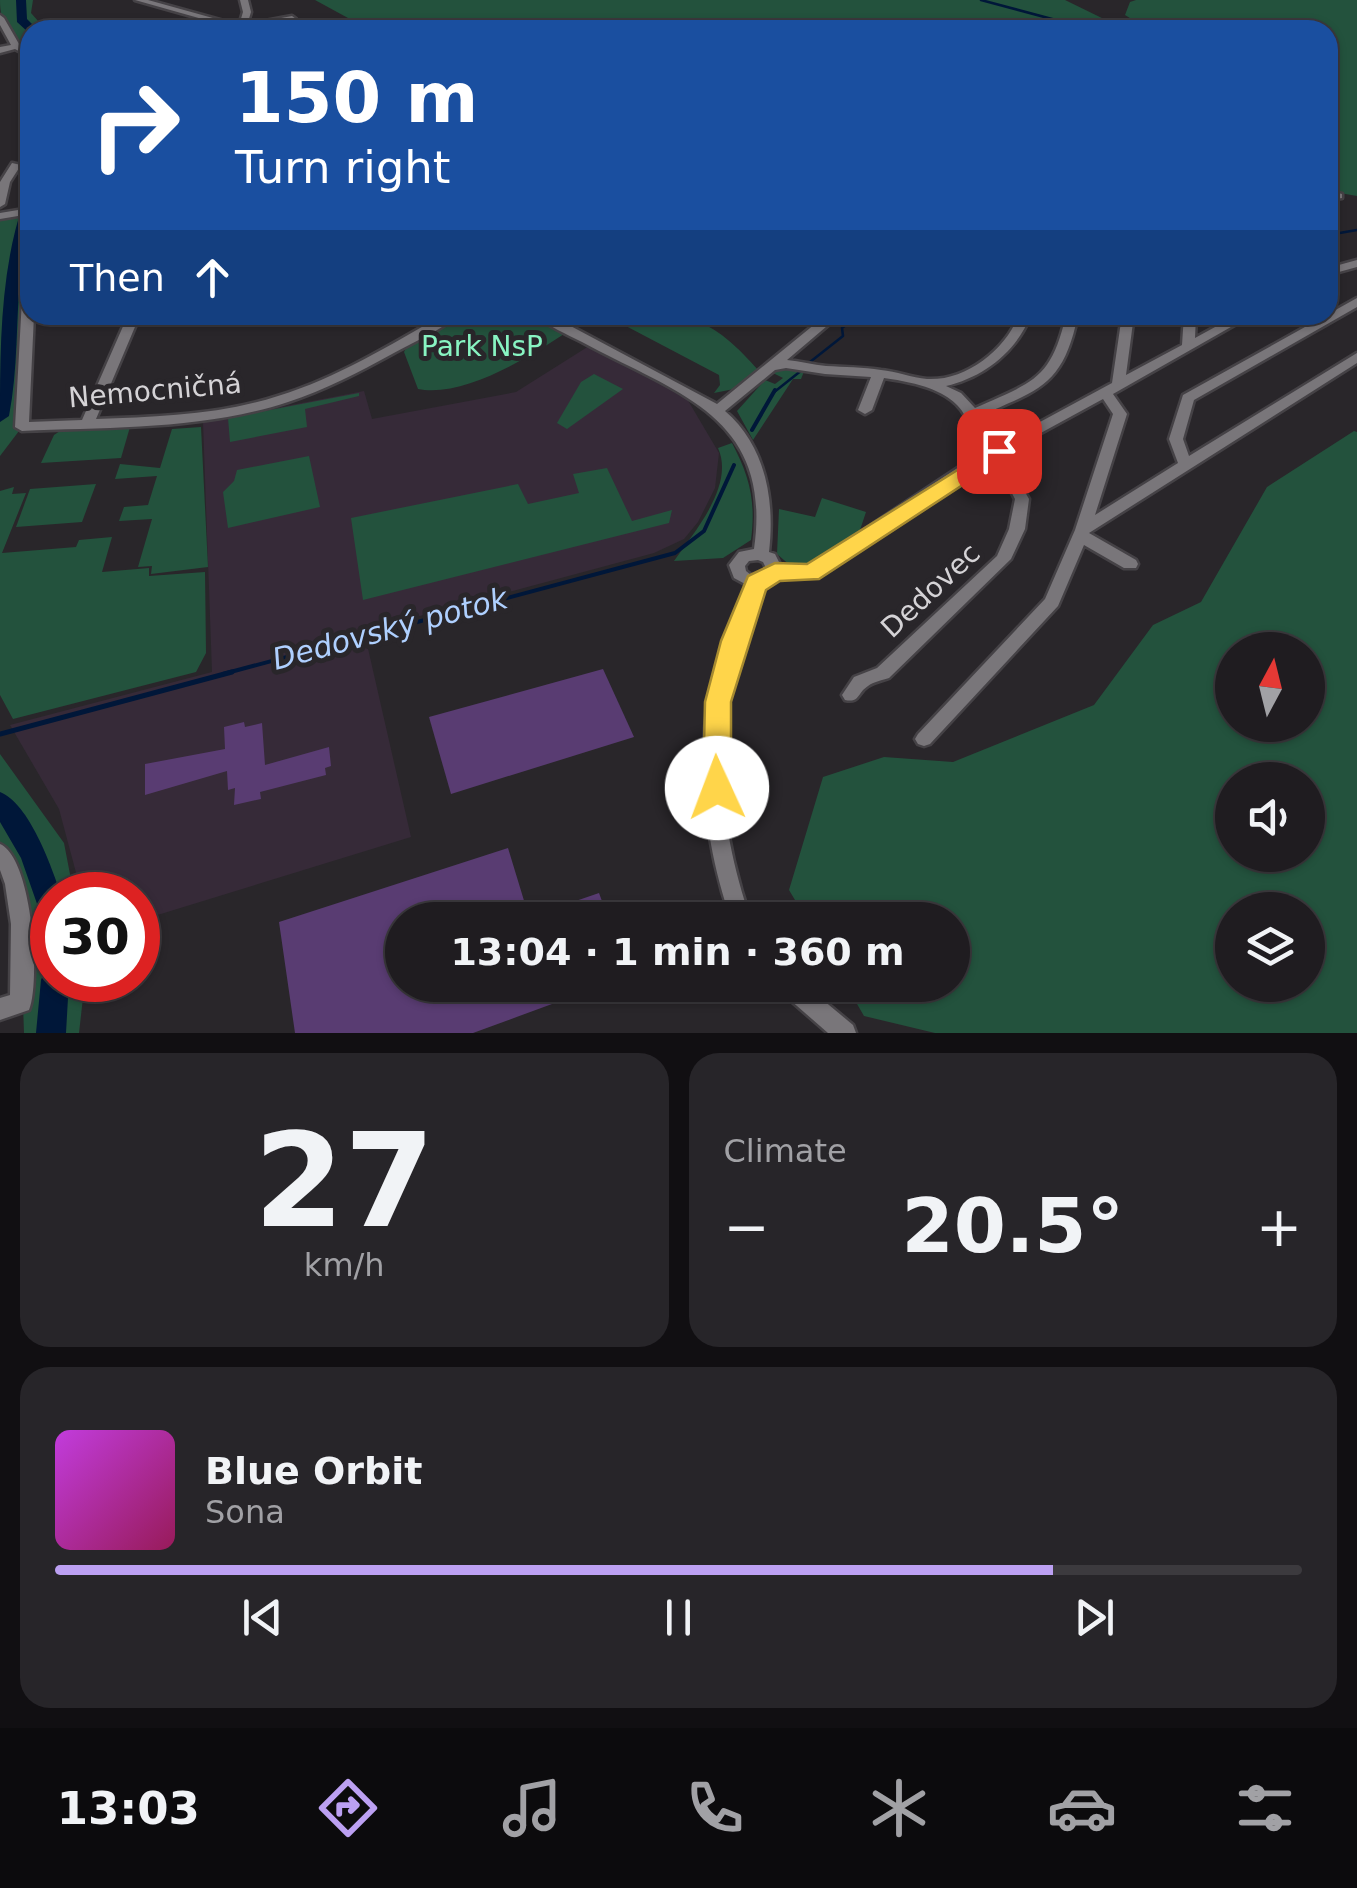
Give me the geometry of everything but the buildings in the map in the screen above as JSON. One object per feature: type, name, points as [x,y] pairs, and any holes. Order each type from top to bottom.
[{"type":"street","points":[[139,0],[212,20]]},
{"type":"street","points":[[188,13],[190,20]]},
{"type":"street","points":[[0,18],[20,48]]},
{"type":"street","points":[[0,50],[16,46]]},
{"type":"street","points":[[0,204],[4,182],[16,165]]},
{"type":"street","name":"Nemocničná","points":[[27,325],[22,426],[222,414],[279,401],[431,325]]},
{"type":"street","points":[[88,422],[130,325]]},
{"type":"street","points":[[559,325],[717,411],[741,440],[758,472],[765,499],[761,554]]},
{"type":"street","points":[[717,411],[822,325]]},
{"type":"street","points":[[772,368],[792,364],[950,384],[1017,336],[1021,325]]},
{"type":"street","points":[[967,408],[1051,376],[1061,362],[1070,325]]},
{"type":"street","points":[[924,739],[1052,602],[1094,500],[1120,414],[1111,388],[1126,325]]},
{"type":"street","points":[[1188,347],[1189,325]]},
{"type":"street","points":[[736,902],[722,852],[716,766],[718,702],[734,641],[766,577],[774,562],[761,554],[744,556],[736,568],[741,576],[766,577],[811,573],[969,468],[1228,325]]},
{"type":"street","points":[[1186,466],[1176,439],[1188,398],[1317,325]]},
{"type":"street","points":[[1082,532],[1357,357]]},
{"type":"street","points":[[865,410],[879,373]]},
{"type":"street","points":[[962,379],[959,390],[975,446],[969,468]]},
{"type":"street","points":[[931,382],[967,408]]},
{"type":"street","name":"Dedovec","points":[[851,695],[860,682],[882,673],[1010,547],[1022,499],[999,451]]},
{"type":"street","points":[[1094,500],[1114,511]]},
{"type":"street","points":[[1082,532],[1130,564]]},
{"type":"street","points":[[0,854],[9,864],[17,890],[11,1005]]},
{"type":"street","points":[[809,1002],[845,1033]]},
{"type":"shaded area","points":[[589,346],[683,392],[719,453],[715,488],[698,522],[684,539],[654,553],[364,631],[411,837],[160,914],[160,872],[76,872],[59,809],[10,725],[212,672],[203,422],[364,391],[372,419],[516,392]]},
{"type":"green space","points":[[0,0],[33,0],[31,13],[37,20],[20,20],[20,46],[7,31]]},
{"type":"green space","points":[[315,0],[1065,0],[1106,20],[1040,19],[352,20]]},
{"type":"green space","points":[[1357,0],[1357,196],[1338,193],[1338,20],[1133,20],[1125,15],[1130,2]]},
{"type":"green space","points":[[20,215],[20,325],[26,325],[22,427],[0,456],[0,218]]},
{"type":"green space","name":"Park NsP","points":[[548,325],[564,334],[474,382],[454,388],[418,389],[404,352],[406,348],[451,326]]},
{"type":"green space","points":[[624,325],[705,325],[723,336],[759,371],[734,389],[714,393],[720,385],[719,375]]},
{"type":"green space","points":[[779,367],[805,369],[801,379],[793,379],[753,440],[737,411],[765,380],[775,384],[783,378],[773,373]]},
{"type":"green space","points":[[594,374],[623,389],[567,429],[557,423],[581,382]]},
{"type":"green space","points":[[359,393],[305,409],[307,427],[230,442],[228,418]]},
{"type":"green space","points":[[130,427],[121,458],[41,463],[54,435],[60,431]]},
{"type":"green space","points":[[201,427],[208,567],[151,574],[152,566],[138,567],[152,519],[119,521],[124,507],[148,505],[157,476],[115,479],[120,464],[160,468],[172,429]]},
{"type":"green space","points":[[1357,432],[1357,1033],[935,1033],[864,1016],[856,1002],[970,1002],[970,902],[796,902],[789,890],[823,777],[884,757],[953,762],[1094,705],[1153,625],[1201,602],[1267,487]]},
{"type":"green space","points":[[732,443],[750,490],[751,540],[723,558],[674,561],[717,493],[722,463],[718,448]]},
{"type":"green space","points":[[309,456],[320,507],[228,528],[223,492],[234,481],[237,470]]},
{"type":"green space","points":[[607,468],[632,521],[672,510],[669,523],[363,600],[351,518],[518,484],[528,504],[579,493],[573,474]]},
{"type":"green space","points":[[96,484],[82,522],[16,527],[30,489]]},
{"type":"green space","points":[[14,487],[12,494],[26,493],[2,553],[76,547],[79,540],[112,537],[102,572],[149,568],[149,576],[205,572],[206,653],[196,672],[13,719],[0,695],[0,491]]},
{"type":"green space","points":[[822,498],[866,512],[859,533],[813,567],[792,567],[777,554],[779,509],[815,517]]},
{"type":"green space","points":[[0,754],[64,843],[70,872],[30,872],[30,1002],[83,1002],[79,1033],[24,1033],[21,947],[0,853]]},
{"type":"waterway","points":[[21,0],[21,20]]},
{"type":"waterway","points":[[981,0],[1056,20]]},
{"type":"waterway","name":"Dedovský potok","points":[[1338,233],[1357,230]]},
{"type":"waterway","points":[[0,416],[20,232]]},
{"type":"waterway","name":"Dedovský potok","points":[[810,362],[843,336],[842,328],[846,325]]},
{"type":"waterway","name":"Dedovský potok","points":[[774,393],[802,370]]},
{"type":"waterway","name":"Dedovský potok","points":[[752,430],[774,393]]},
{"type":"waterway","name":"Dedovský potok","points":[[223,674],[675,553],[704,531],[734,465]]},
{"type":"waterway","name":"Dedovský potok","points":[[0,734],[232,672]]},
{"type":"waterway","points":[[0,803],[18,828],[40,872]]},
{"type":"waterway","points":[[51,1033],[53,1002]]},
{"type":"route","points":[[717,788],[716,724],[722,680],[756,582],[765,581],[775,572],[811,573],[999,451]]}]
